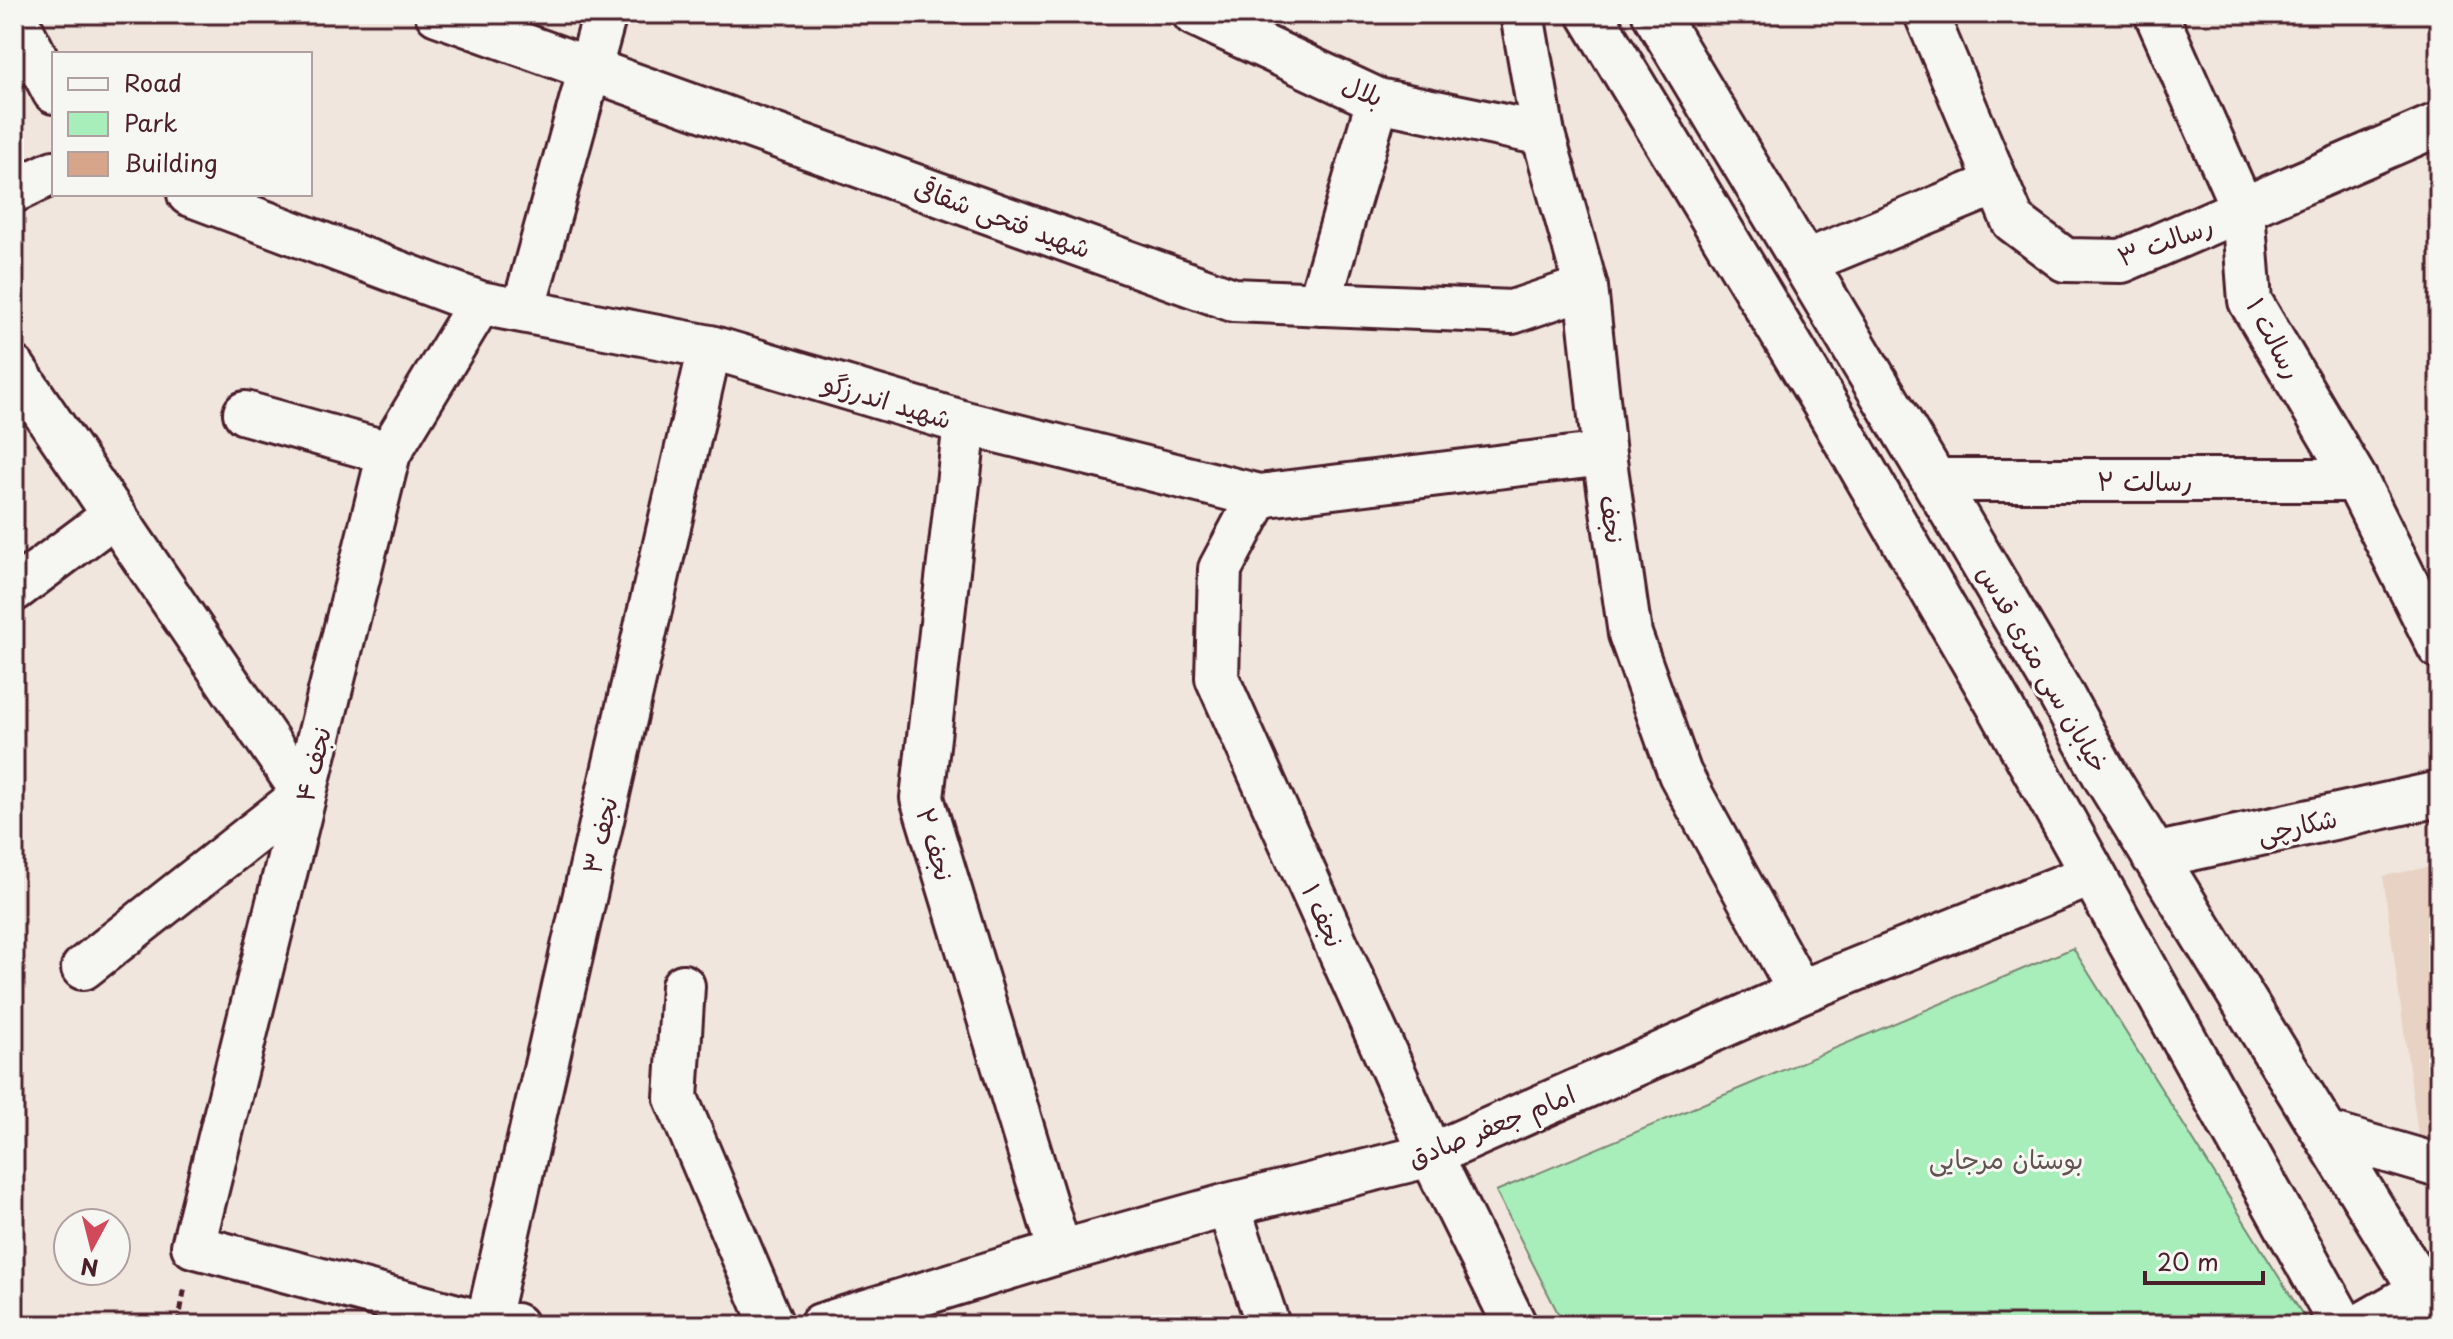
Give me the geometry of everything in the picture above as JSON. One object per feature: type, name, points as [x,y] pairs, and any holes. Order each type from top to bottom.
[{"type":"main road","points":[[1590,14],[1824,402],[2093,874],[2342,1325]]},
{"type":"main road","name":"خیابان سی متری قدس","points":[[1655,14],[1805,262],[2154,856],[2431,1304]]},
{"type":"main road","name":"شکارچی","points":[[2154,856],[2439,794]]},
{"type":"main road","points":[[2363,1325],[2431,1304]]},
{"type":"street","name":"شهید فتحی شقاقی","points":[[437,14],[1233,300],[1512,312],[1586,287]]},
{"type":"street","points":[[523,311],[605,14]]},
{"type":"street","name":"بلال","points":[[1194,14],[1378,100],[1543,134]]},
{"type":"street","name":"نجف","points":[[1522,14],[1543,134],[1586,287],[1604,454],[1630,634],[1680,774],[1800,992]]},
{"type":"street","name":"رسالت ۳","points":[[1926,14],[2013,221],[2065,260],[2122,261],[2439,124]]},
{"type":"street","name":"رسالت ۱","points":[[2156,14],[2243,210],[2250,301],[2356,480],[2439,647]]},
{"type":"street","points":[[14,15],[52,88]]},
{"type":"street","points":[[1319,304],[1378,100]]},
{"type":"street","points":[[14,191],[52,173]]},
{"type":"street","points":[[1805,262],[1997,183]]},
{"type":"street","name":"شهید اندرزگو","points":[[194,196],[480,303],[710,347],[965,423],[1259,496],[1604,454]]},
{"type":"street","name":"نجف ۴","points":[[480,303],[389,453],[193,1246],[502,1324]]},
{"type":"street","name":"نجف ۳","points":[[502,1324],[710,347]]},
{"type":"street","points":[[14,368],[304,794],[83,968]]},
{"type":"street","points":[[245,413],[389,453]]},
{"type":"street","name":"نجف ۲","points":[[965,423],[922,798],[1060,1252]]},
{"type":"street","name":"رسالت ۲","points":[[1934,480],[2356,480]]},
{"type":"street","name":"نجف ۱","points":[[1259,496],[1220,569],[1217,678],[1431,1155],[1515,1325]]},
{"type":"street","points":[[14,590],[113,516]]},
{"type":"street","name":"امام جعفر صادق","points":[[821,1325],[1060,1252],[1228,1205],[1431,1155],[1800,992],[2093,874]]},
{"type":"street","points":[[683,986],[676,1098],[772,1325]]},
{"type":"street","points":[[2326,1133],[2439,1166]]},
{"type":"street","points":[[1228,1205],[1268,1325]]},
{"type":"shaded area","points":[[2439,865],[2439,1141],[2418,1135],[2383,876]]},
{"type":"green space","name":"بوستان مرجایی","points":[[2073,948],[2309,1325],[1564,1325],[1496,1191]]},
{"type":"building","points":[[2439,1029],[2439,1056],[2432,1054]]}]
